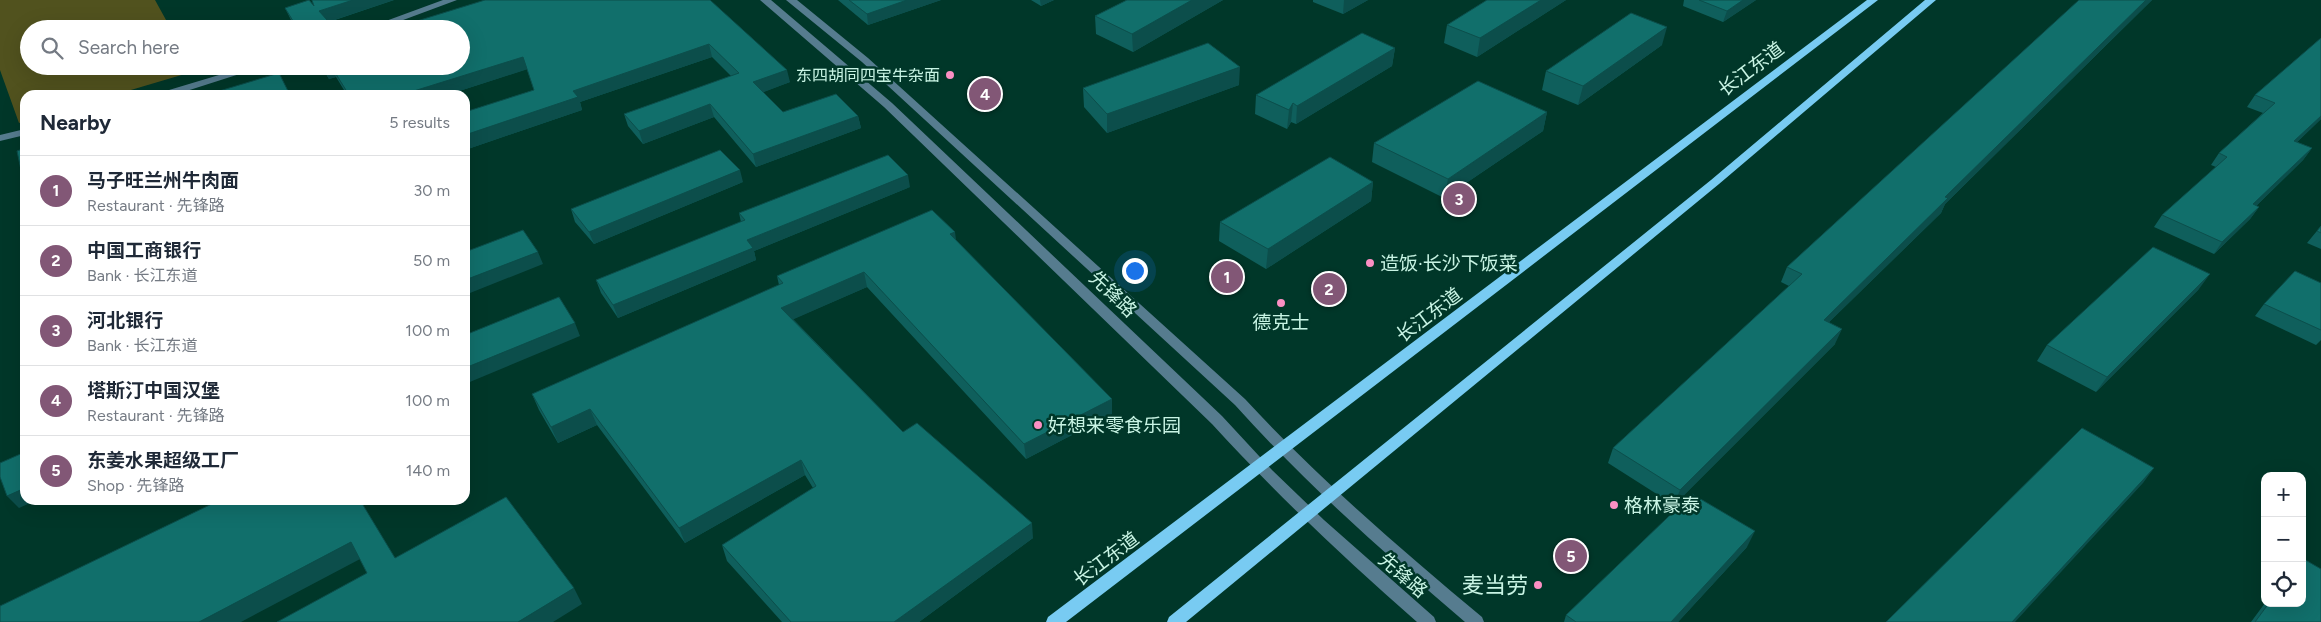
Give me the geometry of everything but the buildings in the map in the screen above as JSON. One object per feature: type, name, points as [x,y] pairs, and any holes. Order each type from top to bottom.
[{"type":"main road","name":"长江东道","points":[[1054,622],[1873,0]]},
{"type":"main road","points":[[1175,622],[1715,182],[1931,0]]},
{"type":"street","points":[[395,20],[452,0]]},
{"type":"street","name":"先锋路","points":[[766,0],[888,105],[1217,420],[1259,467],[1308,515],[1428,622]]},
{"type":"street","points":[[791,0],[865,60],[996,178],[1240,402],[1283,449],[1380,541],[1476,622]]},
{"type":"street","points":[[181,90],[230,75]]},
{"type":"street","points":[[0,138],[20,133]]},
{"type":"shaded area","points":[[0,0],[155,0],[166,20],[20,20],[20,75],[182,75],[131,90],[20,90],[19,123],[0,70]]},
{"type":"place","name":"东四胡同四宝牛杂面","points":[[950,75]]},
{"type":"place","name":"塔斯汀中国汉堡","points":[[985,94]]},
{"type":"place","name":"河北银行","points":[[1459,199]]},
{"type":"place","name":"造饭·长沙下饭菜","points":[[1370,263]]},
{"type":"place","name":"马子旺兰州牛肉面","points":[[1227,277]]},
{"type":"place","name":"中国工商银行","points":[[1329,289]]},
{"type":"place","name":"德克士","points":[[1281,303]]},
{"type":"place","name":"好想来零食乐园","points":[[1038,425]]},
{"type":"place","name":"格林豪泰","points":[[1614,505]]},
{"type":"place","name":"东姜水果超级工厂","points":[[1571,556]]},
{"type":"place","name":"麦当劳","points":[[1538,585]]}]
